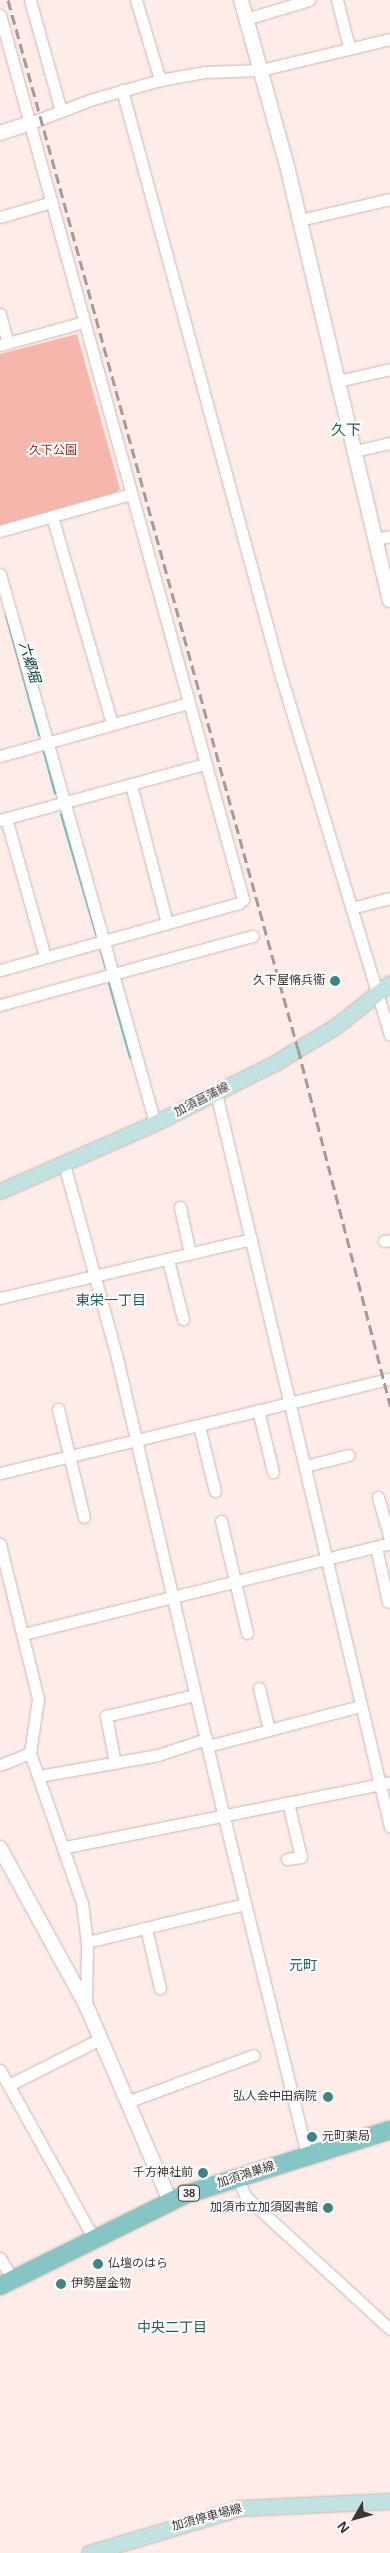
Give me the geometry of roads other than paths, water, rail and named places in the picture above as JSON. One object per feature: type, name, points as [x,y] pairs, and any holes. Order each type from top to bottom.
[{"type":"main road","name":"加須菖蒲線","points":[[0,1191],[155,1123],[216,1093],[305,1045],[376,996],[390,982]]},
{"type":"main road","name":"加須鴻巣線","points":[[6,2283],[170,2201],[390,2130]]},
{"type":"main road","name":"加須停車場線","points":[[89,2553],[240,2508],[390,2501]]},
{"type":"street","points":[[30,0],[61,111]]},
{"type":"street","points":[[136,0],[160,80]]},
{"type":"street","points":[[240,0],[261,70],[300,220],[390,600]]},
{"type":"street","points":[[246,19],[309,0]]},
{"type":"street","points":[[336,0],[349,47]]},
{"type":"street","points":[[0,15],[243,899],[240,903],[0,970]]},
{"type":"street","points":[[0,133],[122,90],[160,80],[205,72],[261,70],[349,47],[390,39]]},
{"type":"street","points":[[122,90],[270,636],[376,996],[390,1034]]},
{"type":"street","points":[[300,220],[390,199]]},
{"type":"street","points":[[0,217],[52,202]]},
{"type":"street","points":[[0,314],[4,344],[84,322]]},
{"type":"street","points":[[338,381],[390,369]]},
{"type":"street","points":[[355,451],[390,443]]},
{"type":"street","points":[[0,531],[131,494]]},
{"type":"street","points":[[52,516],[112,724]]},
{"type":"street","points":[[376,539],[390,536]]},
{"type":"street","points":[[0,574],[111,973],[155,1123]]},
{"type":"street","points":[[0,756],[188,703]]},
{"type":"street","points":[[45,958],[3,819],[206,764]]},
{"type":"street","points":[[131,785],[167,923]]},
{"type":"street","points":[[351,908],[390,898]]},
{"type":"street","points":[[0,1005],[111,973],[252,936]]},
{"type":"street","points":[[216,1093],[361,1706],[385,1783],[390,1827]]},
{"type":"street","points":[[64,1164],[96,1276],[224,1817],[308,2155]]},
{"type":"street","points":[[180,1207],[190,1254]]},
{"type":"street","points":[[0,1298],[251,1239]]},
{"type":"street","points":[[168,1260],[183,1319]]},
{"type":"street","points":[[0,1473],[136,1443],[258,1410],[390,1379]]},
{"type":"street","points":[[58,1408],[68,1458],[84,1517]]},
{"type":"street","points":[[258,1410],[273,1472]]},
{"type":"street","points":[[199,1426],[215,1491]]},
{"type":"street","points":[[305,1466],[349,1455]]},
{"type":"street","points":[[378,1497],[390,1539]]},
{"type":"street","points":[[221,1521],[247,1633]]},
{"type":"street","points":[[22,1634],[327,1561],[390,1543]]},
{"type":"street","points":[[0,1544],[38,1699],[30,1753],[66,1847],[82,1903],[87,1942],[86,2005]]},
{"type":"street","points":[[376,1547],[388,1602]]},
{"type":"street","points":[[260,1688],[269,1730]]},
{"type":"street","points":[[114,1763],[106,1716],[195,1695]]},
{"type":"street","points":[[39,1776],[158,1755],[207,1742],[269,1730],[361,1706]]},
{"type":"street","points":[[0,1765],[30,1753]]},
{"type":"street","points":[[66,1847],[224,1817],[385,1783]]},
{"type":"street","points":[[287,1859],[301,1856],[288,1804]]},
{"type":"street","points":[[0,1848],[86,2005],[170,2201]]},
{"type":"street","points":[[87,1942],[245,1904]]},
{"type":"street","points":[[146,1928],[160,1988]]},
{"type":"street","points":[[8,2086],[100,2039]]},
{"type":"street","points":[[127,2102],[254,2054]]},
{"type":"street","points":[[0,2070],[94,2239]]},
{"type":"street","points":[[237,2178],[246,2197],[390,2328]]},
{"type":"street","points":[[0,2258],[6,2283]]},
{"type":"waterway","name":"六郷堀","points":[[6,615],[39,735]]},
{"type":"waterway","name":"六郷堀","points":[[44,752],[55,793]]},
{"type":"waterway","name":"六郷堀","points":[[61,814],[96,934]]},
{"type":"waterway","name":"六郷堀","points":[[101,951],[105,966]]},
{"type":"waterway","name":"六郷堀","points":[[109,983],[130,1057]]},
{"type":"railway","points":[[8,0],[298,1049],[390,1406]]},
{"type":"place","name":"久下屋脩兵衞","points":[[335,981]]},
{"type":"place","name":"弘人会中田病院","points":[[328,2097]]},
{"type":"place","name":"元町薬局","points":[[312,2137]]},
{"type":"place","name":"千方神社前","points":[[203,2173]]},
{"type":"place","name":"加須市立加須図書館","points":[[328,2208]]},
{"type":"place","name":"仏壇のはら","points":[[98,2264]]},
{"type":"place","name":"伊勢屋金物","points":[[61,2284]]},
{"type":"district","name":"久下","points":[[346,430]]},
{"type":"district","name":"東栄一丁目","points":[[111,1300]]},
{"type":"district","name":"元町","points":[[303,1965]]},
{"type":"district","name":"中央二丁目","points":[[172,2327]]},
{"type":"park label","name":"久下公園","points":[[53,451]]}]
